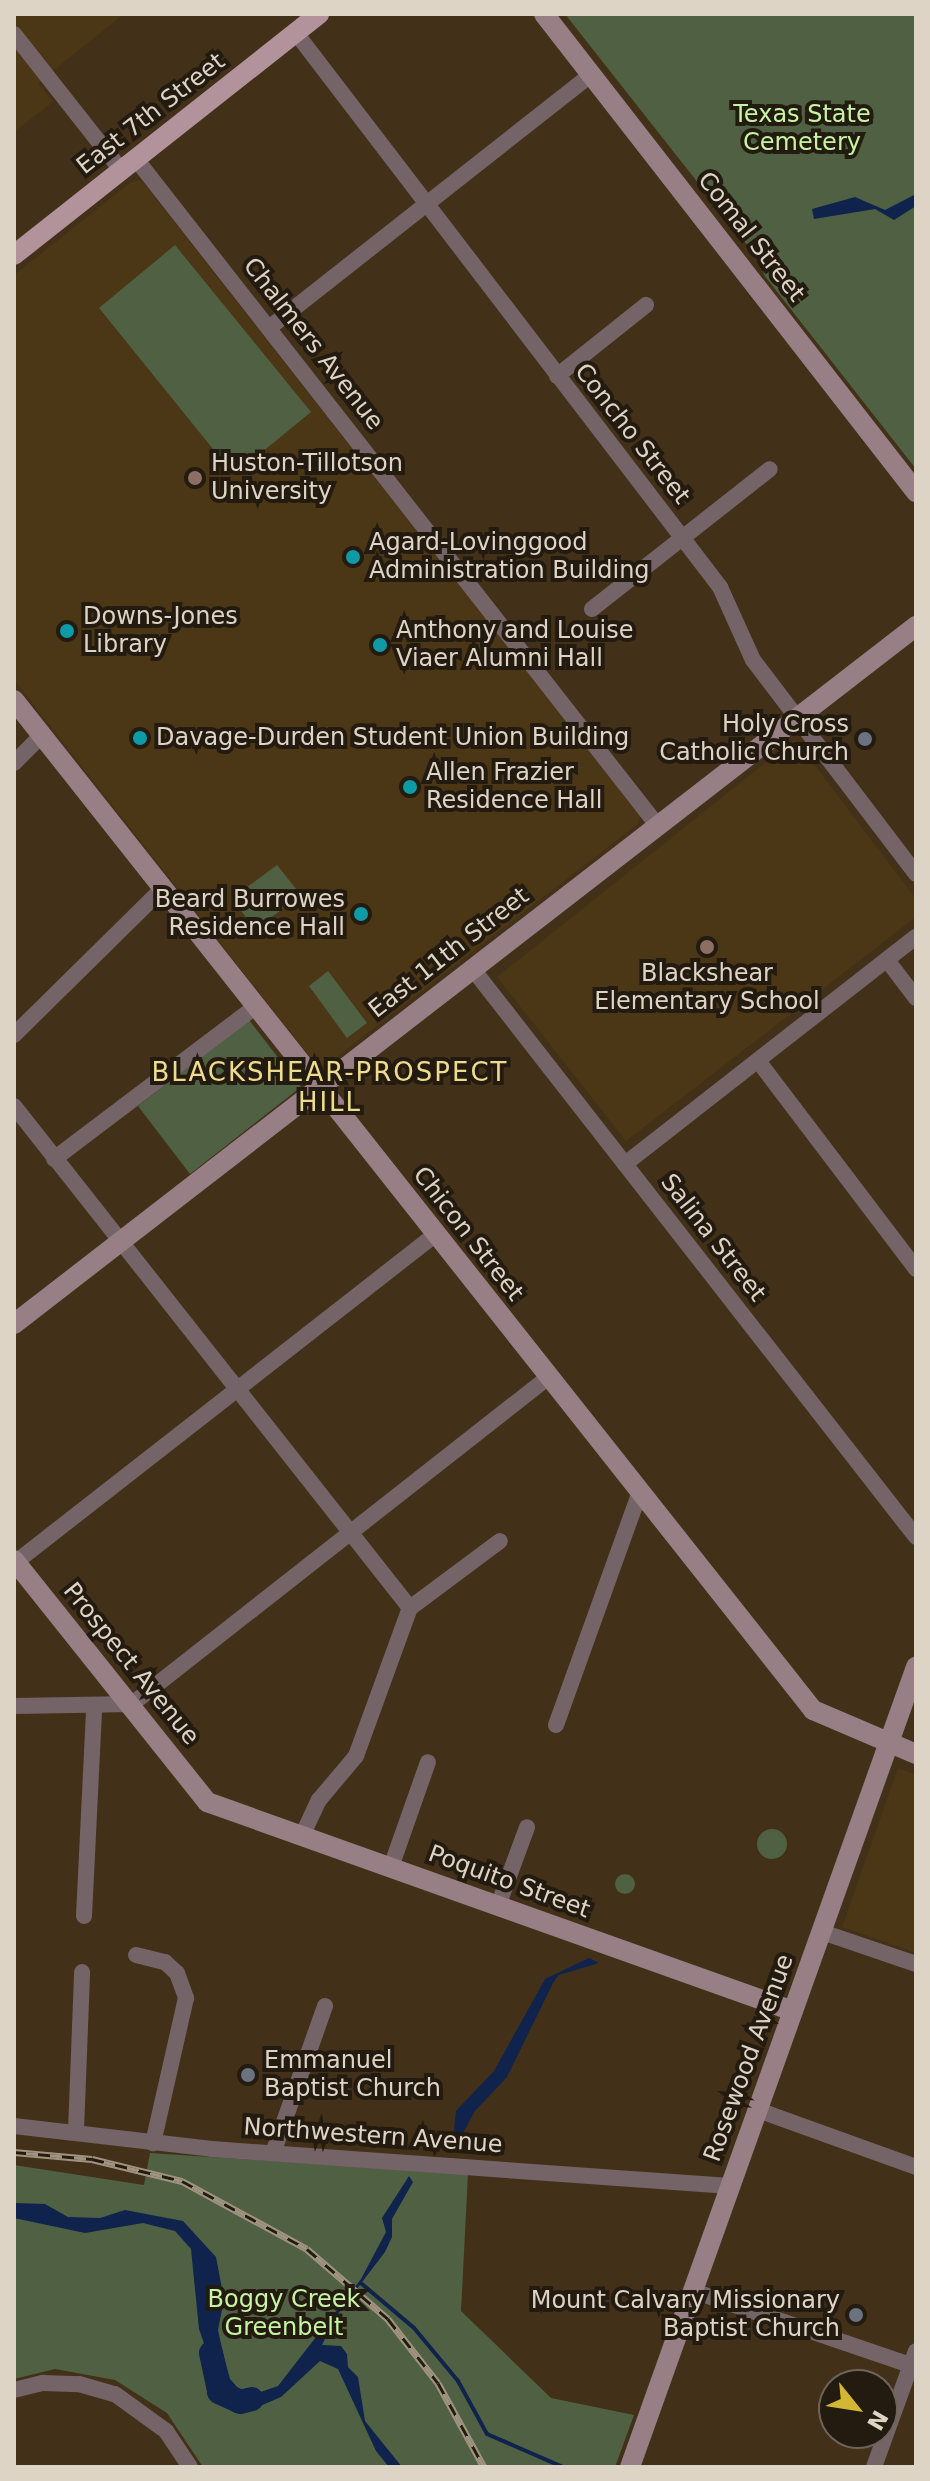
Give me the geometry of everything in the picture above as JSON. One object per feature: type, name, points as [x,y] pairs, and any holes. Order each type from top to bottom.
[{"type":"main road","name":"East 7th Street","points":[[14,255],[319,14]]},
{"type":"street","name":"Comal Street","points":[[544,14],[916,492]]},
{"type":"street","name":"Concho Street","points":[[296,33],[424,206],[720,587],[753,660],[916,874]]},
{"type":"street","name":"Chalmers Avenue","points":[[14,34],[269,328],[657,825]]},
{"type":"street","points":[[269,328],[591,75]]},
{"type":"street","points":[[557,376],[646,305]]},
{"type":"street","points":[[592,609],[770,469]]},
{"type":"street","name":"East 11th Street","points":[[14,1324],[916,626]]},
{"type":"street","name":"Chicon Street","points":[[14,700],[436,1234],[546,1379],[813,1710],[888,1745],[916,1754]]},
{"type":"street","points":[[14,763],[41,736]]},
{"type":"street","points":[[14,1035],[162,889]]},
{"type":"street","points":[[625,1164],[916,937]]},
{"type":"street","points":[[887,960],[916,998]]},
{"type":"street","name":"Salina Street","points":[[472,968],[916,1537]]},
{"type":"street","points":[[54,1159],[255,1007]]},
{"type":"street","points":[[759,1062],[916,1269]]},
{"type":"street","points":[[14,1106],[356,1534],[410,1608]]},
{"type":"street","points":[[15,1561],[436,1234]]},
{"type":"street","points":[[14,1706],[94,1708],[132,1704],[356,1534],[546,1379]]},
{"type":"street","points":[[556,1725],[639,1494]]},
{"type":"street","points":[[302,1836],[319,1800],[356,1756],[410,1608],[500,1541]]},
{"type":"street","name":"Prospect Avenue","points":[[15,1561],[132,1704],[207,1802]]},
{"type":"street","name":"Rosewood Avenue","points":[[630,2467],[916,1667]]},
{"type":"street","points":[[84,1916],[94,1708]]},
{"type":"street","points":[[391,1867],[428,1762]]},
{"type":"street","name":"Poquito Street","points":[[207,1802],[793,2011]]},
{"type":"street","points":[[498,1906],[527,1827]]},
{"type":"street","points":[[822,1932],[916,1964]]},
{"type":"street","points":[[136,1955],[165,1962],[177,1973],[186,1998],[153,2143]]},
{"type":"street","points":[[76,2131],[82,1972]]},
{"type":"street","points":[[273,2153],[325,2006]]},
{"type":"street","points":[[758,2110],[916,2167]]},
{"type":"street","name":"Northwestern Avenue","points":[[14,2126],[76,2131],[153,2143],[730,2186]]},
{"type":"street","points":[[693,2291],[914,2361],[874,2467]]},
{"type":"street","points":[[14,2390],[43,2383],[79,2384],[115,2394],[166,2431],[190,2467]]},
{"type":"shaded area","points":[[14,14],[124,14],[38,83],[53,102],[14,132]]},
{"type":"shaded area","name":"Huston-Tillotson University","points":[[141,180],[640,816],[638,824],[324,1067],[314,1062],[14,680],[14,275],[131,182]]},
{"type":"shaded area","name":"Blackshear Elementary School","points":[[795,739],[916,899],[916,917],[626,1141],[497,977]]},
{"type":"shaded area","points":[[898,1768],[916,1775],[916,1953],[842,1927]]},
{"type":"green space","name":"Texas State Cemetery","points":[[565,14],[916,14],[916,469],[764,275],[762,264]]},
{"type":"green space","points":[[175,245],[311,412],[234,475],[99,308]]},
{"type":"green space","points":[[277,865],[301,895],[256,929],[231,899]]},
{"type":"green space","points":[[328,971],[367,1023],[347,1038],[309,986]]},
{"type":"green space","points":[[249,1020],[301,1087],[190,1174],[138,1106]]},
{"type":"green space","points":[[772,1829],[783,1833],[787,1844],[783,1855],[772,1859],[761,1855],[757,1844],[761,1833]]},
{"type":"green space","points":[[621,1874],[629,1874],[635,1884],[629,1894],[621,1894],[615,1888],[615,1880]]},
{"type":"green space","name":"Boggy Creek Greenbelt","points":[[150,2153],[468,2174],[461,2311],[551,2398],[634,2415],[615,2467],[203,2467],[167,2413],[115,2380],[55,2369],[14,2379],[14,2165],[144,2185]]},
{"type":"water","points":[[916,194],[916,206],[894,220],[875,209],[814,219],[812,209],[855,197],[885,210]]},
{"type":"water","points":[[589,1958],[599,1963],[559,1975],[553,1983],[507,2077],[475,2111],[452,2153],[445,2147],[453,2138],[456,2111],[494,2071],[545,1979]]},
{"type":"water","points":[[409,2176],[413,2182],[392,2219],[392,2237],[385,2252],[337,2315],[322,2345],[341,2346],[347,2354],[348,2367],[358,2377],[365,2421],[402,2467],[389,2467],[376,2451],[338,2369],[320,2361],[281,2397],[260,2406],[234,2406],[223,2398],[199,2329],[191,2249],[175,2231],[143,2223],[85,2233],[14,2218],[14,2203],[45,2204],[68,2217],[100,2218],[125,2210],[183,2221],[216,2257],[224,2299],[218,2330],[230,2379],[246,2397],[278,2386],[361,2279],[386,2232],[382,2218]]},
{"type":"waterway","points":[[362,2284],[414,2328],[458,2381],[487,2434],[563,2467]]},
{"type":"waterway","points":[[211,2353],[219,2392],[240,2402],[252,2399]]},
{"type":"railway","points":[[14,2152],[92,2159],[182,2181],[307,2249],[388,2319],[438,2383],[484,2467]]},
{"type":"place","name":"Huston-Tillotson University","points":[[195,478]]},
{"type":"place","name":"Agard-Lovinggood Administration Building","points":[[353,557]]},
{"type":"place","name":"Downs-Jones Library","points":[[67,631]]},
{"type":"place","name":"Anthony and Louise Viaer Alumni Hall","points":[[380,645]]},
{"type":"place","name":"Davage-Durden Student Union Building","points":[[140,738]]},
{"type":"place","name":"Holy Cross Catholic Church","points":[[865,739]]},
{"type":"place","name":"Allen Frazier Residence Hall","points":[[410,787]]},
{"type":"place","name":"Beard Burrowes Residence Hall","points":[[361,914]]},
{"type":"place","name":"Blackshear Elementary School","points":[[707,947]]},
{"type":"place","name":"Emmanuel Baptist Church","points":[[248,2075]]},
{"type":"place","name":"Mount Calvary Missionary Baptist Church","points":[[856,2315]]},
{"type":"district","name":"BLACKSHEAR-PROSPECT HILL","points":[[330,1088]]}]
